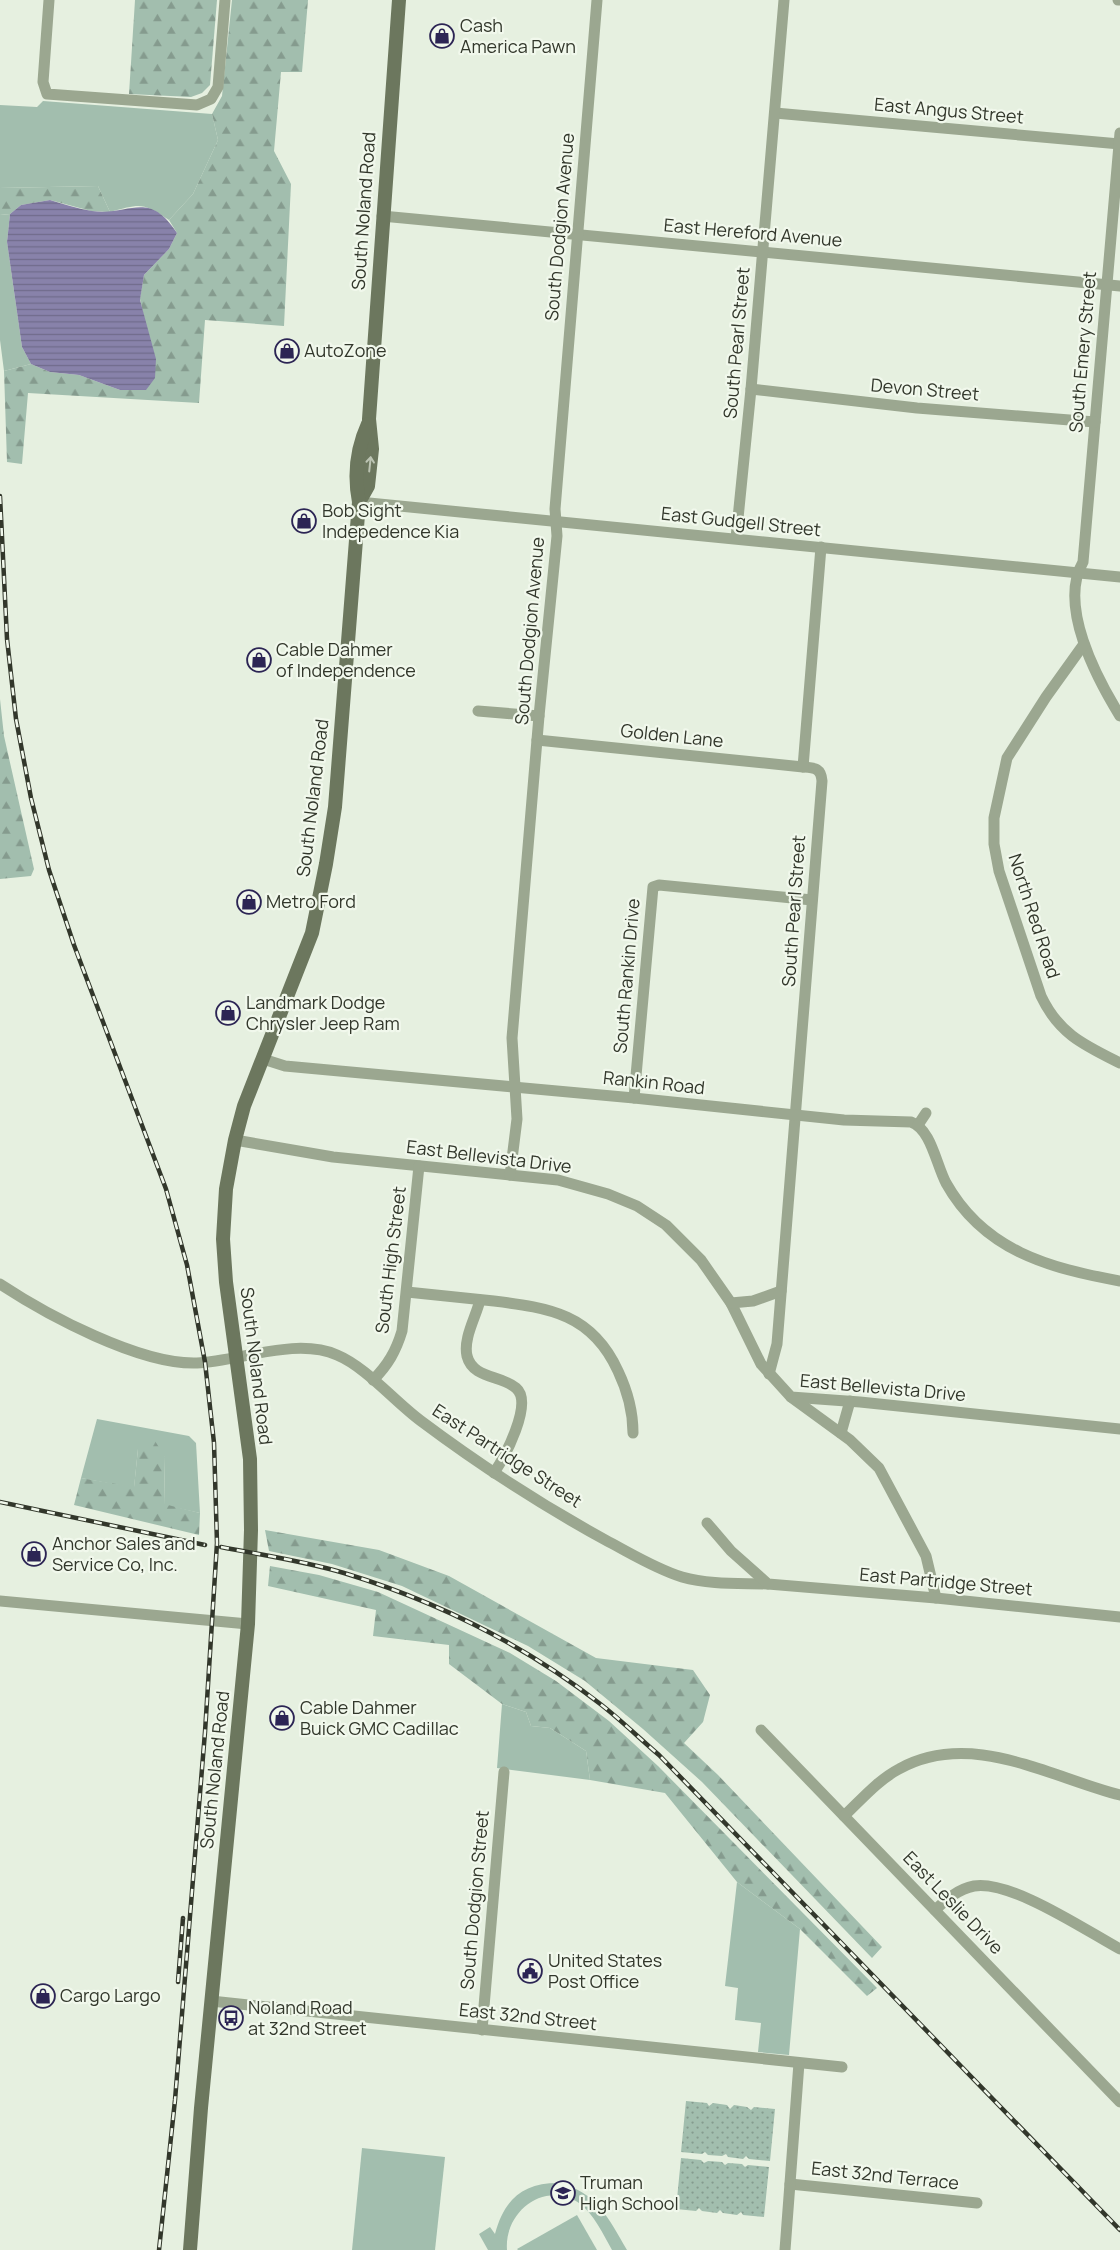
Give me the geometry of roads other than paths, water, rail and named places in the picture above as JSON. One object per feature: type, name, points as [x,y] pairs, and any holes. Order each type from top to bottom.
[{"type":"main road","name":"South Noland Road","points":[[190,2250],[211,2001],[248,1624],[251,1530],[250,1459],[226,1282],[224,1239],[226,1189],[235,1140],[244,1106],[312,933],[335,807],[359,502],[368,486],[372,449],[368,424],[382,216],[400,0]]},
{"type":"street","points":[[49,0],[44,82],[45,92],[49,95],[197,105],[211,99],[218,86],[225,0]]},
{"type":"street","name":"South Dodgion Avenue","points":[[510,1175],[517,1119],[512,1038],[539,716],[558,536],[555,509],[576,234],[597,0]]},
{"type":"street","name":"South Pearl Street","points":[[736,538],[751,389],[784,0]]},
{"type":"street","name":"East Angus Street","points":[[775,113],[1120,140]]},
{"type":"street","name":"South Emery Street","points":[[1120,140],[1083,562],[1077,572],[1075,592],[1076,611],[1084,644],[1120,716]]},
{"type":"street","name":"East Hereford Avenue","points":[[382,216],[1120,286]]},
{"type":"street","name":"Devon Street","points":[[751,389],[917,408],[1095,422]]},
{"type":"street","name":"East Gudgell Street","points":[[359,502],[1120,577]]},
{"type":"street","points":[[804,767],[820,547]]},
{"type":"street","name":"North Red Road","points":[[1084,644],[1046,696],[1007,758],[994,818],[994,844],[998,871],[1047,1010],[1070,1035],[1120,1063]]},
{"type":"street","points":[[478,711],[539,716]]},
{"type":"street","name":"Golden Lane","points":[[537,740],[804,767]]},
{"type":"street","name":"South Pearl Street","points":[[769,1374],[777,1344],[822,781],[820,772],[816,768],[804,767]]},
{"type":"street","name":"South Rankin Drive","points":[[634,1098],[653,887],[659,885],[812,900]]},
{"type":"street","name":"Rankin Road","points":[[263,1059],[285,1066],[634,1098],[844,1120],[911,1122],[918,1124]]},
{"type":"street","points":[[926,1113],[918,1124],[926,1134],[947,1184],[969,1215],[984,1229],[1008,1247],[1030,1258],[1082,1274],[1120,1281]]},
{"type":"street","name":"East Bellevista Drive","points":[[235,1140],[333,1157],[558,1180],[608,1194],[637,1206],[666,1225],[691,1248],[713,1275],[731,1303],[761,1364],[790,1397],[850,1401],[1120,1429]]},
{"type":"street","name":"South High Street","points":[[373,1380],[386,1367],[397,1350],[402,1331],[419,1166]]},
{"type":"street","name":"East Partridge Street","points":[[0,1284],[24,1300],[82,1330],[137,1351],[182,1363],[199,1363],[299,1348],[329,1352],[340,1356],[373,1380],[414,1416],[494,1473],[547,1507],[653,1565],[682,1577],[704,1581],[768,1584],[936,1598],[1120,1617]]},
{"type":"street","points":[[407,1292],[530,1305],[556,1311],[572,1319],[597,1337],[611,1356],[630,1399],[633,1433]]},
{"type":"street","points":[[731,1303],[753,1301],[780,1292]]},
{"type":"street","points":[[480,1300],[468,1340],[467,1352],[469,1362],[481,1373],[502,1380],[518,1389],[522,1401],[517,1426],[504,1458],[494,1473]]},
{"type":"street","points":[[790,1397],[841,1433],[867,1454],[879,1468],[926,1556],[936,1598]]},
{"type":"street","points":[[841,1433],[850,1401]]},
{"type":"street","points":[[707,1523],[731,1551],[768,1584]]},
{"type":"street","points":[[0,1601],[248,1624]]},
{"type":"street","name":"East Leslie Drive","points":[[761,1730],[1120,2102]]},
{"type":"street","points":[[844,1816],[883,1779],[900,1768],[931,1756],[962,1753],[1004,1758],[1120,1796]]},
{"type":"street","name":"South Dodgion Street","points":[[482,2030],[504,1772]]},
{"type":"street","points":[[935,1910],[949,1898],[967,1888],[982,1886],[1002,1887],[1028,1898],[1120,1949]]},
{"type":"street","name":"East 32nd Street","points":[[211,2001],[842,2067]]},
{"type":"street","points":[[786,2250],[799,2063]]},
{"type":"street","name":"East 32nd Terrace","points":[[790,2184],[977,2203]]},
{"type":"railway","points":[[0,496],[7,639],[16,719],[31,798],[49,870],[74,945],[166,1189],[187,1265],[205,1362],[214,1443],[217,1543],[205,1732],[175,2100],[159,2250]]},
{"type":"railway","points":[[0,1502],[205,1545]]},
{"type":"railway","points":[[221,1547],[329,1569],[412,1597],[478,1626],[509,1643],[599,1703],[659,1755],[1120,2230]]},
{"type":"railway","points":[[178,1982],[183,1918]]},
{"type":"place","name":"Cash America Pawn","points":[[442,36]]},
{"type":"place","name":"AutoZone","points":[[287,351]]},
{"type":"place","name":"Bob Sight Indepedence Kia","points":[[304,521]]},
{"type":"place","name":"Cable Dahmer of Independence","points":[[259,660]]},
{"type":"place","name":"Metro Ford","points":[[249,902]]},
{"type":"place","name":"Landmark Dodge Chrysler Jeep Ram","points":[[228,1013]]},
{"type":"place","name":"Anchor Sales and Service Co, Inc.","points":[[34,1554]]},
{"type":"place","name":"Cable Dahmer Buick GMC Cadillac","points":[[282,1718]]},
{"type":"place","name":"United States Post Office","points":[[530,1971]]},
{"type":"place","name":"Cargo Largo","points":[[43,1996]]},
{"type":"place","name":"Noland Road at 32nd Street","points":[[231,2018]]},
{"type":"place","name":"Truman High School","points":[[563,2193]]}]
